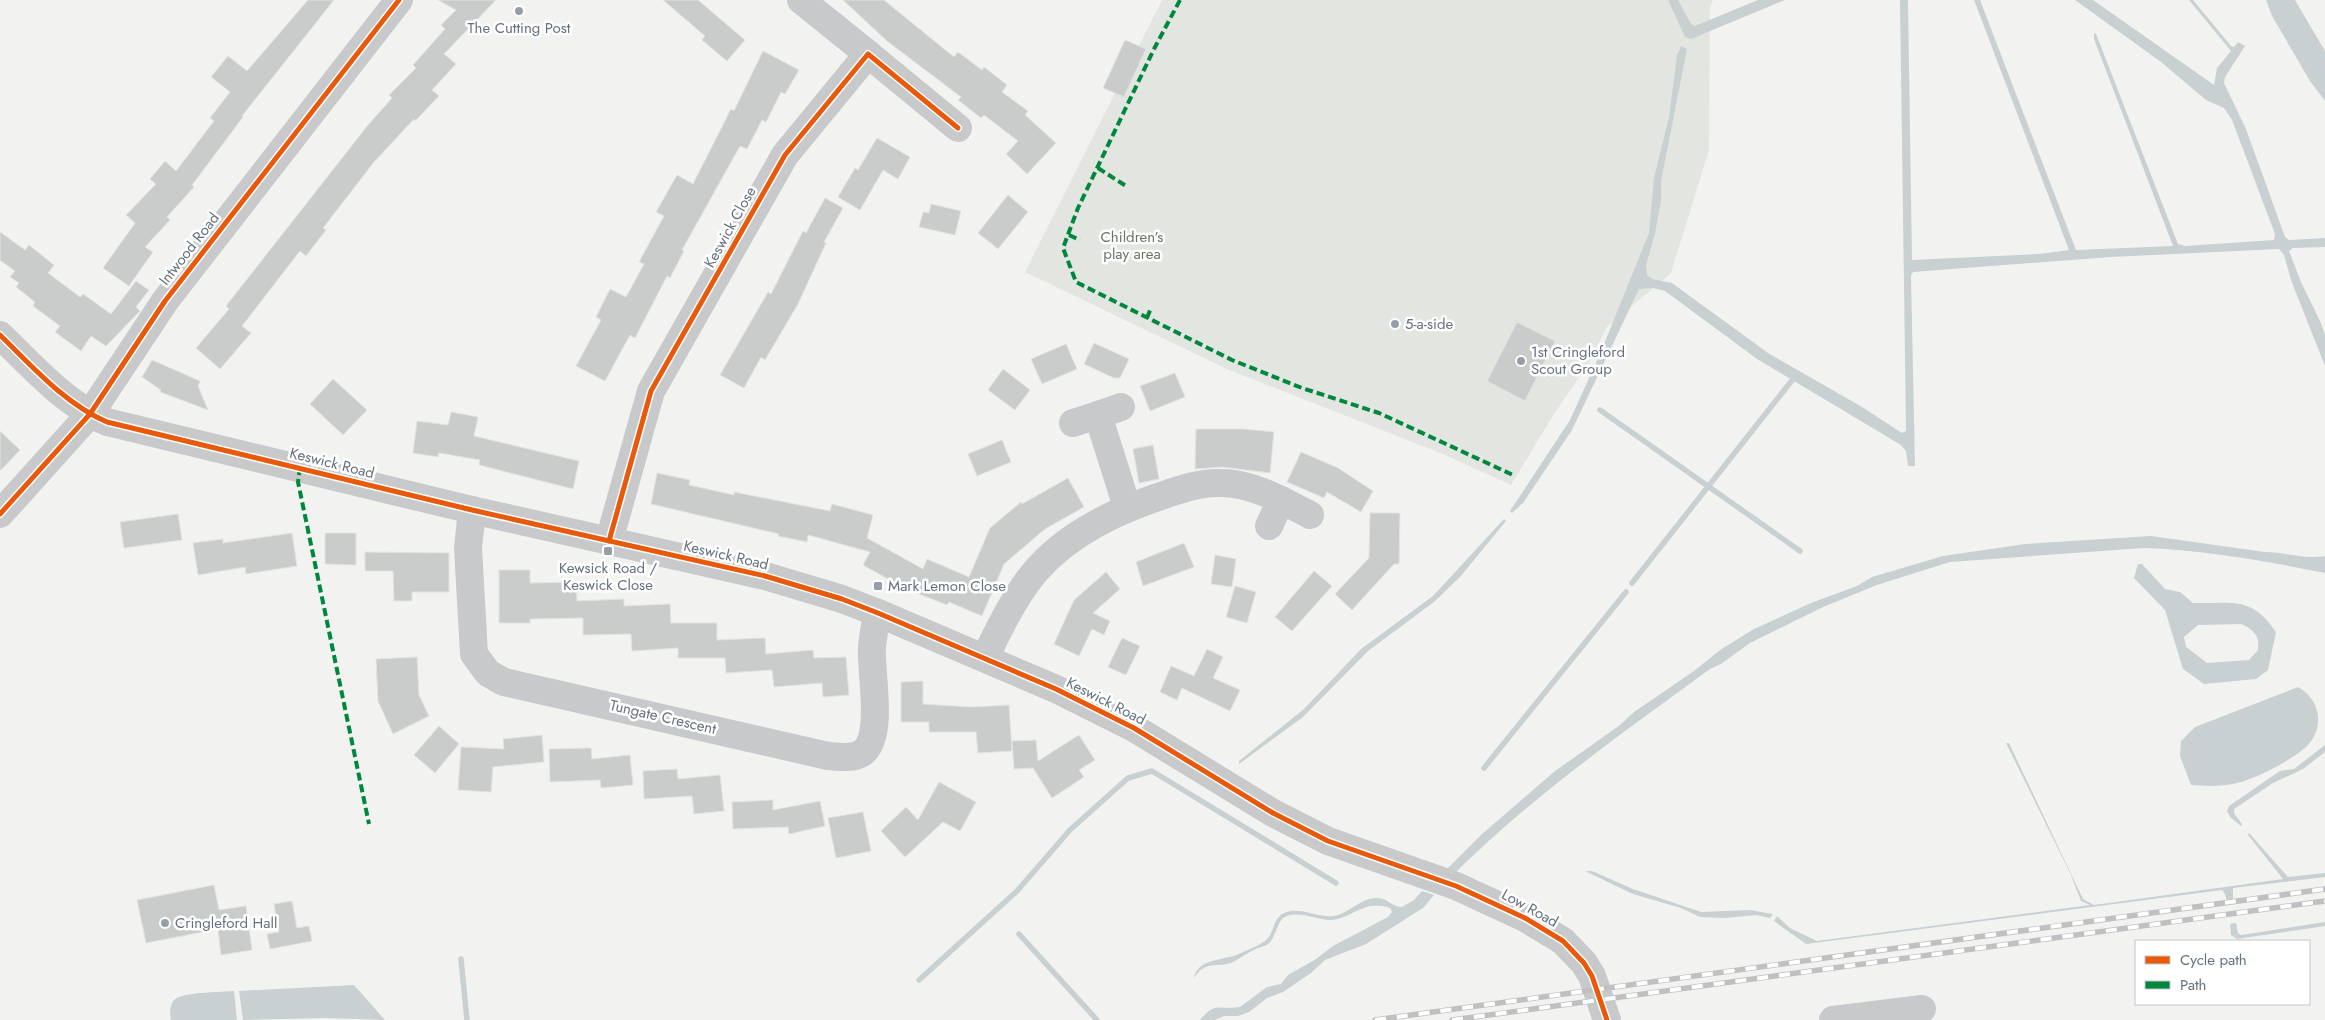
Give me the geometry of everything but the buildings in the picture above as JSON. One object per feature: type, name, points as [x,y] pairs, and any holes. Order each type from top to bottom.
[{"type":"street","name":"Intwood Road","points":[[0,514],[90,414],[165,301],[399,0]]},
{"type":"street","points":[[801,0],[958,128]]},
{"type":"street","name":"Keswick Close","points":[[610,541],[651,391],[785,155],[868,54]]},
{"type":"street","name":"Keswick Road","points":[[0,334],[58,390],[90,414],[141,431],[472,510],[765,576],[842,599],[1056,689],[1134,728],[1273,814],[1328,840],[1428,876]]},
{"type":"street","points":[[1073,423],[1110,411],[1127,507]]},
{"type":"street","points":[[985,658],[1006,615],[1032,577],[1072,538],[1127,507],[1194,486],[1222,482],[1247,487],[1281,500],[1310,515]]},
{"type":"street","points":[[1269,526],[1281,500]]},
{"type":"street","name":"Tungate Crescent","points":[[472,510],[468,557],[474,654],[488,674],[504,682],[828,756],[846,758],[862,753],[871,742],[875,726],[872,648],[878,613]]},
{"type":"street","name":"Low Road","points":[[1428,876],[1456,886],[1525,918],[1563,941],[1584,963],[1592,976],[1607,1020]]},
{"type":"street","points":[[1833,1020],[1922,1009]]},
{"type":"green space","name":"Children’s play area","points":[[1162,0],[1713,0],[1710,7],[1709,150],[1671,273],[1606,328],[1591,360],[1554,414],[1511,485],[1443,454],[1229,370],[1025,272]]},
{"type":"shaded area","points":[[1668,0],[1678,0],[1691,24],[1695,26],[1758,0],[1785,0],[1691,39],[1685,37]]},
{"type":"shaded area","points":[[1900,0],[1908,0],[1912,260],[2039,254],[2069,250],[1974,0],[1980,0],[2076,250],[2173,246],[2094,39],[2094,33],[2178,244],[2185,246],[2274,240],[2275,234],[2232,120],[2224,108],[2206,100],[2161,62],[2075,0],[2093,0],[2214,85],[2217,68],[2231,51],[2189,0],[2193,0],[2231,46],[2234,47],[2238,42],[2245,46],[2225,77],[2224,83],[2246,129],[2285,237],[2289,240],[2325,238],[2325,247],[2293,248],[2289,251],[2325,335],[2325,366],[2291,280],[2284,255],[2279,249],[2111,257],[1913,272],[1911,276],[1915,466],[1908,466],[1906,451],[1901,445],[1757,359],[1665,291],[1653,288],[1639,289],[1572,430],[1523,503],[1512,513],[1510,511],[1570,420],[1600,354],[1649,233],[1654,178],[1669,117],[1677,56],[1681,46],[1687,49],[1661,181],[1661,201],[1655,233],[1646,265],[1647,275],[1652,279],[1672,283],[1768,353],[1862,407],[1902,433],[1906,431]]},
{"type":"shaded area","points":[[2266,0],[2295,0],[2325,51],[2325,101],[2310,81],[2272,16]]},
{"type":"shaded area","points":[[1504,519],[1506,521],[1460,577],[1434,602],[1368,651],[1303,717],[1239,764],[1239,761],[1304,709],[1361,649],[1433,596]]},
{"type":"shaded area","points":[[2151,536],[2265,552],[2316,557],[2325,556],[2325,573],[2257,560],[2144,548],[1950,562],[1877,585],[1823,607],[1750,643],[1721,664],[1710,669],[1544,793],[1452,876],[1443,873],[1481,835],[1555,771],[1620,725],[1634,712],[1694,671],[1720,650],[1754,629],[1811,603],[1857,586],[1872,577],[1943,556],[2025,544]]},
{"type":"shaded area","points":[[2138,564],[2142,564],[2165,589],[2180,592],[2193,603],[2240,604],[2258,612],[2276,632],[2268,670],[2256,679],[2204,684],[2183,669],[2165,610],[2134,578]],"holes":[[[2241,624],[2253,631],[2258,640],[2258,650],[2249,660],[2207,663],[2186,647],[2184,637],[2198,625]]]},
{"type":"shaded area","points":[[2298,687],[2311,698],[2318,713],[2317,730],[2308,745],[2284,762],[2245,781],[2219,786],[2191,785],[2180,756],[2181,741],[2195,727]]},
{"type":"shaded area","points":[[2006,743],[2009,743],[2083,899],[2094,905],[2283,879],[2248,835],[2249,833],[2288,877],[2325,873],[2325,877],[2233,888],[2233,900],[2227,901],[2222,890],[1806,944],[1774,921],[1777,916],[1790,928],[1817,941],[2090,905],[2081,901],[2071,875]]},
{"type":"shaded area","points":[[2325,745],[2325,752],[2303,769],[2273,783],[2234,809],[2234,813],[2242,824],[2241,826],[2231,818],[2227,811],[2229,806],[2280,771],[2294,769]]},
{"type":"shaded area","points":[[1585,871],[1592,871],[1633,889],[1701,912],[1750,910],[1773,914],[1770,918],[1756,915],[1726,918],[1700,917],[1681,908],[1633,894]]},
{"type":"shaded area","points":[[1422,891],[1434,895],[1423,908],[1366,944],[1325,960],[1311,973],[1283,992],[1267,998],[1249,1012],[1238,1016],[1224,1016],[1215,1020],[1200,1020],[1214,1008],[1240,1007],[1267,987],[1281,984],[1288,975],[1316,959],[1333,946],[1388,917],[1392,912],[1390,908],[1373,906],[1332,920],[1304,915],[1287,916],[1283,918],[1268,944],[1231,963],[1206,967],[1198,972],[1194,978],[1201,966],[1235,956],[1262,943],[1270,935],[1278,918],[1284,913],[1302,911],[1327,916],[1339,915],[1372,898],[1385,900],[1402,907],[1414,900]]},
{"type":"shaded area","points":[[2325,922],[2325,926],[2237,939],[2231,935],[2230,924],[2236,923],[2238,933],[2241,935]]},
{"type":"shaded area","points":[[354,985],[385,1020],[326,1018],[243,1020],[239,991]]},
{"type":"shaded area","points":[[234,991],[237,1020],[171,1020],[171,1005],[178,997]]},
{"type":"waterway","points":[[1632,583],[1793,379]]},
{"type":"waterway","points":[[1600,410],[1800,551]]},
{"type":"waterway","points":[[1484,768],[1626,592]]},
{"type":"waterway","points":[[919,980],[1017,891],[1070,830],[1128,778],[1152,771],[1336,883]]},
{"type":"waterway","points":[[1019,934],[1097,1020]]},
{"type":"waterway","points":[[461,959],[467,1020]]},
{"type":"railway","points":[[1375,1020],[2325,889]]},
{"type":"railway","points":[[1452,1020],[2325,901]]},
{"type":"marked path","points":[[1180,0],[1154,49],[1078,208],[1063,248],[1076,282],[1232,360],[1302,388],[1379,413],[1513,475]]},
{"type":"marked path","points":[[1098,168],[1126,186]]},
{"type":"marked path","points":[[1069,235],[1080,240]]},
{"type":"marked path","points":[[1147,318],[1151,308]]},
{"type":"marked path","points":[[300,467],[298,482],[369,824]]},
{"type":"cycle path","points":[[0,514],[90,414],[165,301],[399,0]]},
{"type":"cycle path","points":[[609,541],[651,391],[785,155],[868,54],[958,128]]},
{"type":"cycle path","points":[[0,335],[63,395],[107,422],[472,510],[765,576],[842,599],[878,613],[1056,689],[1134,728],[1273,813],[1328,841],[1456,886],[1525,918],[1563,941],[1584,963],[1592,976],[1607,1020]]},
{"type":"place","name":"The Cutting Post","points":[[519,11]]},
{"type":"place","name":"5-a-side","points":[[1395,324]]},
{"type":"place","name":"1st Cringleford Scout Group","points":[[1521,361]]},
{"type":"place","name":"Kewsick Road / Keswick Close","points":[[608,551]]},
{"type":"place","name":"Mark Lemon Close","points":[[878,586]]},
{"type":"place","name":"Cringleford Hall","points":[[165,923]]}]
